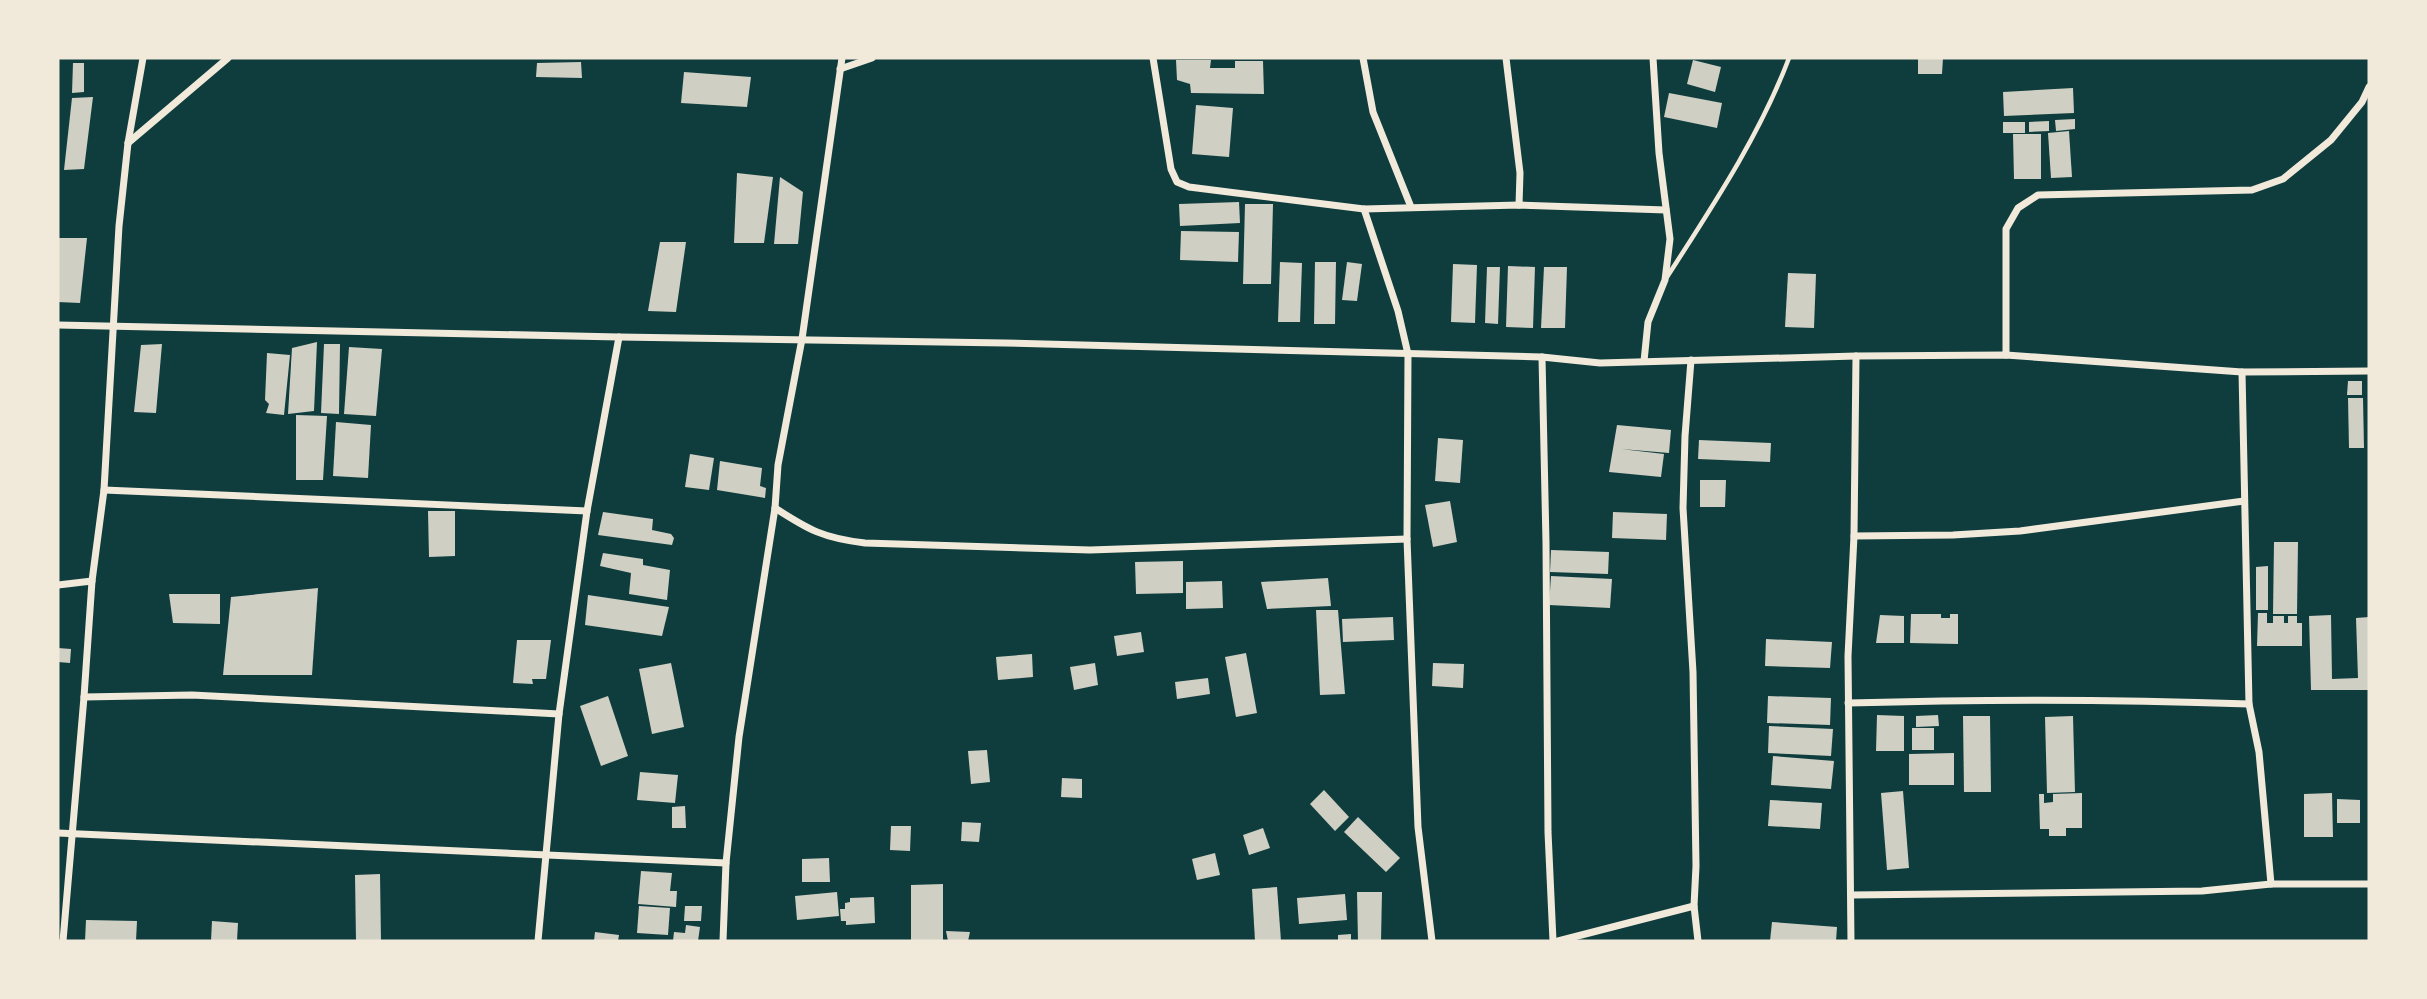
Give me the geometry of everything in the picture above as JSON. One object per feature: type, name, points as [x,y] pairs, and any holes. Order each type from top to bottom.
[{"type":"street","points":[[63,941],[92,581],[104,490],[119,226],[128,143],[143,58]]},
{"type":"street","points":[[128,143],[228,58]]},
{"type":"street","points":[[723,941],[726,863],[739,737],[775,508],[778,465],[802,339],[842,58]]},
{"type":"street","points":[[840,69],[872,58]]},
{"type":"street","points":[[1153,58],[1171,169],[1177,182],[1189,187],[1364,209],[1519,205],[1666,210]]},
{"type":"street","points":[[1363,58],[1373,113],[1411,207]]},
{"type":"street","points":[[1506,58],[1520,173],[1519,205]]},
{"type":"street","points":[[1643,361],[1648,322],[1665,280],[1670,239],[1659,153],[1653,58]]},
{"type":"street","points":[[2006,355],[2006,229],[2018,208],[2038,195],[2252,190],[2283,179],[2331,140],[2362,102],[2369,87]]},
{"type":"street","points":[[1364,209],[1398,311],[1408,354],[1407,539],[1418,827],[1432,941]]},
{"type":"street","points":[[58,325],[114,324],[1542,357],[1601,363],[2006,355],[2242,372],[2369,371]]},
{"type":"street","points":[[538,941],[559,713],[587,511],[619,337]]},
{"type":"street","points":[[1851,941],[1848,656],[1854,536],[1856,356]]},
{"type":"street","points":[[1542,357],[1548,658],[1548,832],[1555,941],[1694,906]]},
{"type":"street","points":[[1691,360],[1683,508],[1693,673],[1696,866],[1694,906],[1698,941]]},
{"type":"street","points":[[2242,372],[2249,704],[2259,752],[2271,884]]},
{"type":"street","points":[[104,490],[587,511]]},
{"type":"street","points":[[1854,536],[2020,531],[2111,521],[2244,501]]},
{"type":"street","points":[[775,508],[808,529],[836,540],[877,544],[1090,550],[1407,539]]},
{"type":"street","points":[[58,585],[92,581]]},
{"type":"street","points":[[84,696],[192,695],[559,713]]},
{"type":"street","points":[[1848,703],[2103,700],[2249,704]]},
{"type":"street","points":[[58,833],[726,863]]},
{"type":"street","points":[[1851,895],[2202,891],[2271,884],[2369,884]]},
{"type":"lane","points":[[1665,280],[1703,222],[1775,97],[1789,58]]},
{"type":"building","points":[[1918,58],[1943,58],[1942,74],[1918,74]]},
{"type":"building","points":[[1176,60],[1211,60],[1210,68],[1235,68],[1235,61],[1263,61],[1264,94],[1191,93],[1190,84],[1177,80]]},
{"type":"building","points":[[1693,60],[1721,67],[1715,92],[1687,84]]},
{"type":"building","points":[[581,62],[582,78],[536,77],[537,63]]},
{"type":"building","points":[[73,63],[84,63],[84,92],[72,93]]},
{"type":"building","points":[[684,72],[751,77],[747,107],[681,103]]},
{"type":"building","points":[[2073,88],[2074,113],[2004,116],[2003,92]]},
{"type":"building","points":[[1669,93],[1722,103],[1717,128],[1664,117]]},
{"type":"building","points":[[93,97],[84,169],[64,170],[72,98]]},
{"type":"building","points":[[1196,105],[1233,108],[1229,157],[1192,154]]},
{"type":"building","points":[[2075,119],[2075,129],[2056,131],[2055,120]]},
{"type":"building","points":[[2049,121],[2049,131],[2029,132],[2029,122]]},
{"type":"building","points":[[2003,122],[2025,122],[2025,133],[2003,133]]},
{"type":"building","points":[[2069,131],[2072,177],[2051,178],[2048,133]]},
{"type":"building","points":[[2013,134],[2041,134],[2041,179],[2014,179]]},
{"type":"building","points":[[737,173],[773,177],[764,243],[734,243]]},
{"type":"building","points":[[780,177],[803,192],[798,244],[774,244]]},
{"type":"building","points":[[1239,202],[1240,223],[1180,226],[1179,204]]},
{"type":"building","points":[[1245,204],[1273,204],[1271,284],[1243,284]]},
{"type":"building","points":[[1181,231],[1239,232],[1238,262],[1180,260]]},
{"type":"building","points":[[58,238],[87,238],[80,303],[58,302]]},
{"type":"building","points":[[660,242],[686,242],[676,312],[648,311]]},
{"type":"building","points":[[1280,262],[1302,263],[1300,322],[1278,322]]},
{"type":"building","points":[[1315,262],[1336,262],[1335,324],[1314,324]]},
{"type":"building","points":[[1347,262],[1362,264],[1357,301],[1342,300]]},
{"type":"building","points":[[1453,264],[1477,265],[1475,323],[1451,322]]},
{"type":"building","points":[[1508,266],[1535,267],[1533,328],[1506,327]]},
{"type":"building","points":[[1487,267],[1500,267],[1498,324],[1485,323]]},
{"type":"building","points":[[1544,267],[1567,267],[1565,328],[1541,328]]},
{"type":"building","points":[[1788,273],[1816,274],[1814,328],[1785,327]]},
{"type":"building","points":[[317,342],[314,411],[288,414],[292,348]]},
{"type":"building","points":[[162,344],[156,413],[134,412],[141,345]]},
{"type":"building","points":[[324,344],[340,344],[339,414],[321,413]]},
{"type":"building","points":[[349,347],[382,349],[376,416],[344,414]]},
{"type":"building","points":[[267,353],[290,355],[284,415],[266,413],[269,404],[265,400]]},
{"type":"building","points":[[2348,381],[2362,381],[2362,395],[2347,395]]},
{"type":"building","points":[[2348,398],[2363,398],[2364,448],[2349,448]]},
{"type":"building","points":[[296,415],[327,416],[323,480],[296,480]]},
{"type":"building","points":[[336,422],[371,425],[368,478],[333,476]]},
{"type":"building","points":[[1617,425],[1671,430],[1669,453],[1621,449],[1664,454],[1661,477],[1609,472]]},
{"type":"building","points":[[1438,438],[1463,440],[1460,483],[1435,481]]},
{"type":"building","points":[[1699,440],[1771,443],[1770,462],[1698,459]]},
{"type":"building","points":[[690,454],[714,458],[709,490],[685,487]]},
{"type":"building","points":[[720,461],[762,468],[760,486],[766,488],[765,498],[717,490]]},
{"type":"building","points":[[1700,480],[1726,480],[1725,507],[1700,507]]},
{"type":"building","points":[[1450,501],[1457,542],[1433,547],[1425,505]]},
{"type":"building","points":[[428,511],[455,511],[455,556],[429,557]]},
{"type":"building","points":[[603,512],[653,519],[652,530],[671,534],[674,538],[672,545],[598,535]]},
{"type":"building","points":[[1613,512],[1667,514],[1666,540],[1612,538]]},
{"type":"building","points":[[2274,542],[2298,542],[2297,614],[2273,614]]},
{"type":"building","points":[[1551,550],[1609,552],[1608,574],[1550,572]]},
{"type":"building","points":[[603,553],[643,559],[643,565],[670,570],[667,600],[629,594],[631,573],[600,566]]},
{"type":"building","points":[[1183,561],[1183,593],[1136,594],[1135,562]]},
{"type":"building","points":[[2268,566],[2268,610],[2256,610],[2256,567]]},
{"type":"building","points":[[1551,576],[1612,579],[1610,608],[1549,605]]},
{"type":"building","points":[[1328,578],[1331,606],[1267,609],[1261,582]]},
{"type":"building","points":[[1222,581],[1223,608],[1186,609],[1186,582]]},
{"type":"building","points":[[318,588],[312,675],[223,675],[231,597]]},
{"type":"building","points":[[169,594],[220,594],[220,624],[173,623]]},
{"type":"building","points":[[588,595],[669,607],[662,636],[585,625]]},
{"type":"building","points":[[1316,610],[1338,610],[1345,694],[1320,695]]},
{"type":"building","points":[[2258,613],[2267,613],[2267,623],[2273,623],[2273,616],[2284,616],[2284,623],[2288,623],[2288,616],[2297,616],[2297,623],[2302,623],[2302,646],[2257,646]]},
{"type":"building","points":[[1911,614],[1941,614],[1941,618],[1950,618],[1950,614],[1958,614],[1958,644],[1910,643]]},
{"type":"building","points":[[1880,615],[1904,616],[1904,643],[1876,643]]},
{"type":"building","points":[[2331,615],[2332,679],[2358,678],[2356,618],[2369,617],[2369,690],[2311,690],[2309,616]]},
{"type":"building","points":[[1393,617],[1394,640],[1343,642],[1342,619]]},
{"type":"building","points":[[1141,632],[1144,652],[1117,656],[1114,636]]},
{"type":"building","points":[[1766,639],[1832,642],[1830,668],[1765,666]]},
{"type":"building","points":[[517,640],[551,640],[546,679],[532,679],[533,684],[513,683]]},
{"type":"building","points":[[58,648],[71,649],[70,663],[58,662]]},
{"type":"building","points":[[1246,653],[1257,713],[1236,717],[1225,657]]},
{"type":"building","points":[[1032,654],[1033,677],[998,680],[996,657]]},
{"type":"building","points":[[671,663],[684,727],[652,734],[639,669]]},
{"type":"building","points":[[1095,663],[1098,685],[1074,690],[1070,667]]},
{"type":"building","points":[[1433,663],[1464,664],[1463,688],[1432,686]]},
{"type":"building","points":[[1208,678],[1210,694],[1177,699],[1175,682]]},
{"type":"building","points":[[608,696],[628,756],[601,766],[580,706]]},
{"type":"building","points":[[1768,696],[1831,698],[1830,725],[1767,723]]},
{"type":"building","points":[[1877,715],[1904,716],[1904,751],[1876,751]]},
{"type":"building","points":[[1938,715],[1939,726],[1916,727],[1916,716]]},
{"type":"building","points":[[1963,716],[1990,716],[1991,792],[1964,792]]},
{"type":"building","points":[[2073,716],[2075,792],[2047,793],[2045,717]]},
{"type":"building","points":[[1769,726],[1833,729],[1831,756],[1768,753]]},
{"type":"building","points":[[1912,728],[1934,728],[1934,750],[1912,750]]},
{"type":"building","points":[[987,750],[990,782],[971,784],[968,751]]},
{"type":"building","points":[[1954,753],[1954,785],[1909,785],[1909,754]]},
{"type":"building","points":[[1773,756],[1834,761],[1831,789],[1771,785]]},
{"type":"building","points":[[640,772],[678,775],[675,803],[637,800]]},
{"type":"building","points":[[1062,778],[1082,779],[1082,798],[1061,797]]},
{"type":"building","points":[[1324,790],[1349,817],[1335,831],[1310,804]]},
{"type":"building","points":[[1903,791],[1909,868],[1887,870],[1881,793]]},
{"type":"building","points":[[2082,793],[2082,828],[2066,828],[2066,836],[2049,836],[2049,829],[2040,829],[2039,794],[2044,794],[2044,803],[2053,802],[2053,794]]},
{"type":"building","points":[[2332,793],[2333,837],[2304,837],[2304,794]]},
{"type":"building","points":[[2337,799],[2360,800],[2360,823],[2337,823]]},
{"type":"building","points":[[1770,800],[1822,803],[1820,829],[1768,826]]},
{"type":"building","points":[[685,806],[686,828],[672,828],[672,807]]},
{"type":"building","points":[[1358,817],[1400,858],[1386,872],[1344,832]]},
{"type":"building","points":[[962,822],[981,823],[979,842],[961,841]]},
{"type":"building","points":[[891,826],[911,826],[910,851],[890,850]]},
{"type":"building","points":[[1263,828],[1270,848],[1249,855],[1243,835]]},
{"type":"building","points":[[1215,853],[1220,875],[1197,880],[1192,859]]},
{"type":"building","points":[[829,858],[830,882],[802,882],[802,859]]},
{"type":"building","points":[[641,871],[672,873],[670,891],[677,891],[676,907],[638,904]]},
{"type":"building","points":[[380,874],[381,941],[356,941],[355,875]]},
{"type":"building","points":[[943,884],[943,941],[911,941],[911,885]]},
{"type":"building","points":[[1277,887],[1281,941],[1255,941],[1252,889]]},
{"type":"building","points":[[837,892],[839,916],[797,920],[795,896]]},
{"type":"building","points":[[1357,892],[1382,892],[1381,941],[1358,941]]},
{"type":"building","points":[[1345,894],[1347,920],[1299,924],[1297,898]]},
{"type":"building","points":[[874,897],[875,923],[846,925],[846,921],[841,921],[840,909],[845,909],[845,903],[850,902],[850,898]]},
{"type":"building","points":[[639,906],[670,908],[668,935],[637,933]]},
{"type":"building","points":[[685,906],[702,906],[701,921],[684,921]]},
{"type":"building","points":[[86,920],[137,921],[136,941],[85,941]]},
{"type":"building","points":[[212,921],[238,923],[237,941],[211,941]]},
{"type":"building","points":[[1772,922],[1837,927],[1836,941],[1770,941]]},
{"type":"building","points":[[686,925],[700,927],[698,941],[673,941],[674,932],[685,933]]},
{"type":"building","points":[[946,931],[970,932],[968,941],[948,941]]},
{"type":"building","points":[[595,932],[619,935],[618,941],[594,941]]},
{"type":"building","points":[[1351,934],[1351,941],[1338,941],[1338,935]]}]
